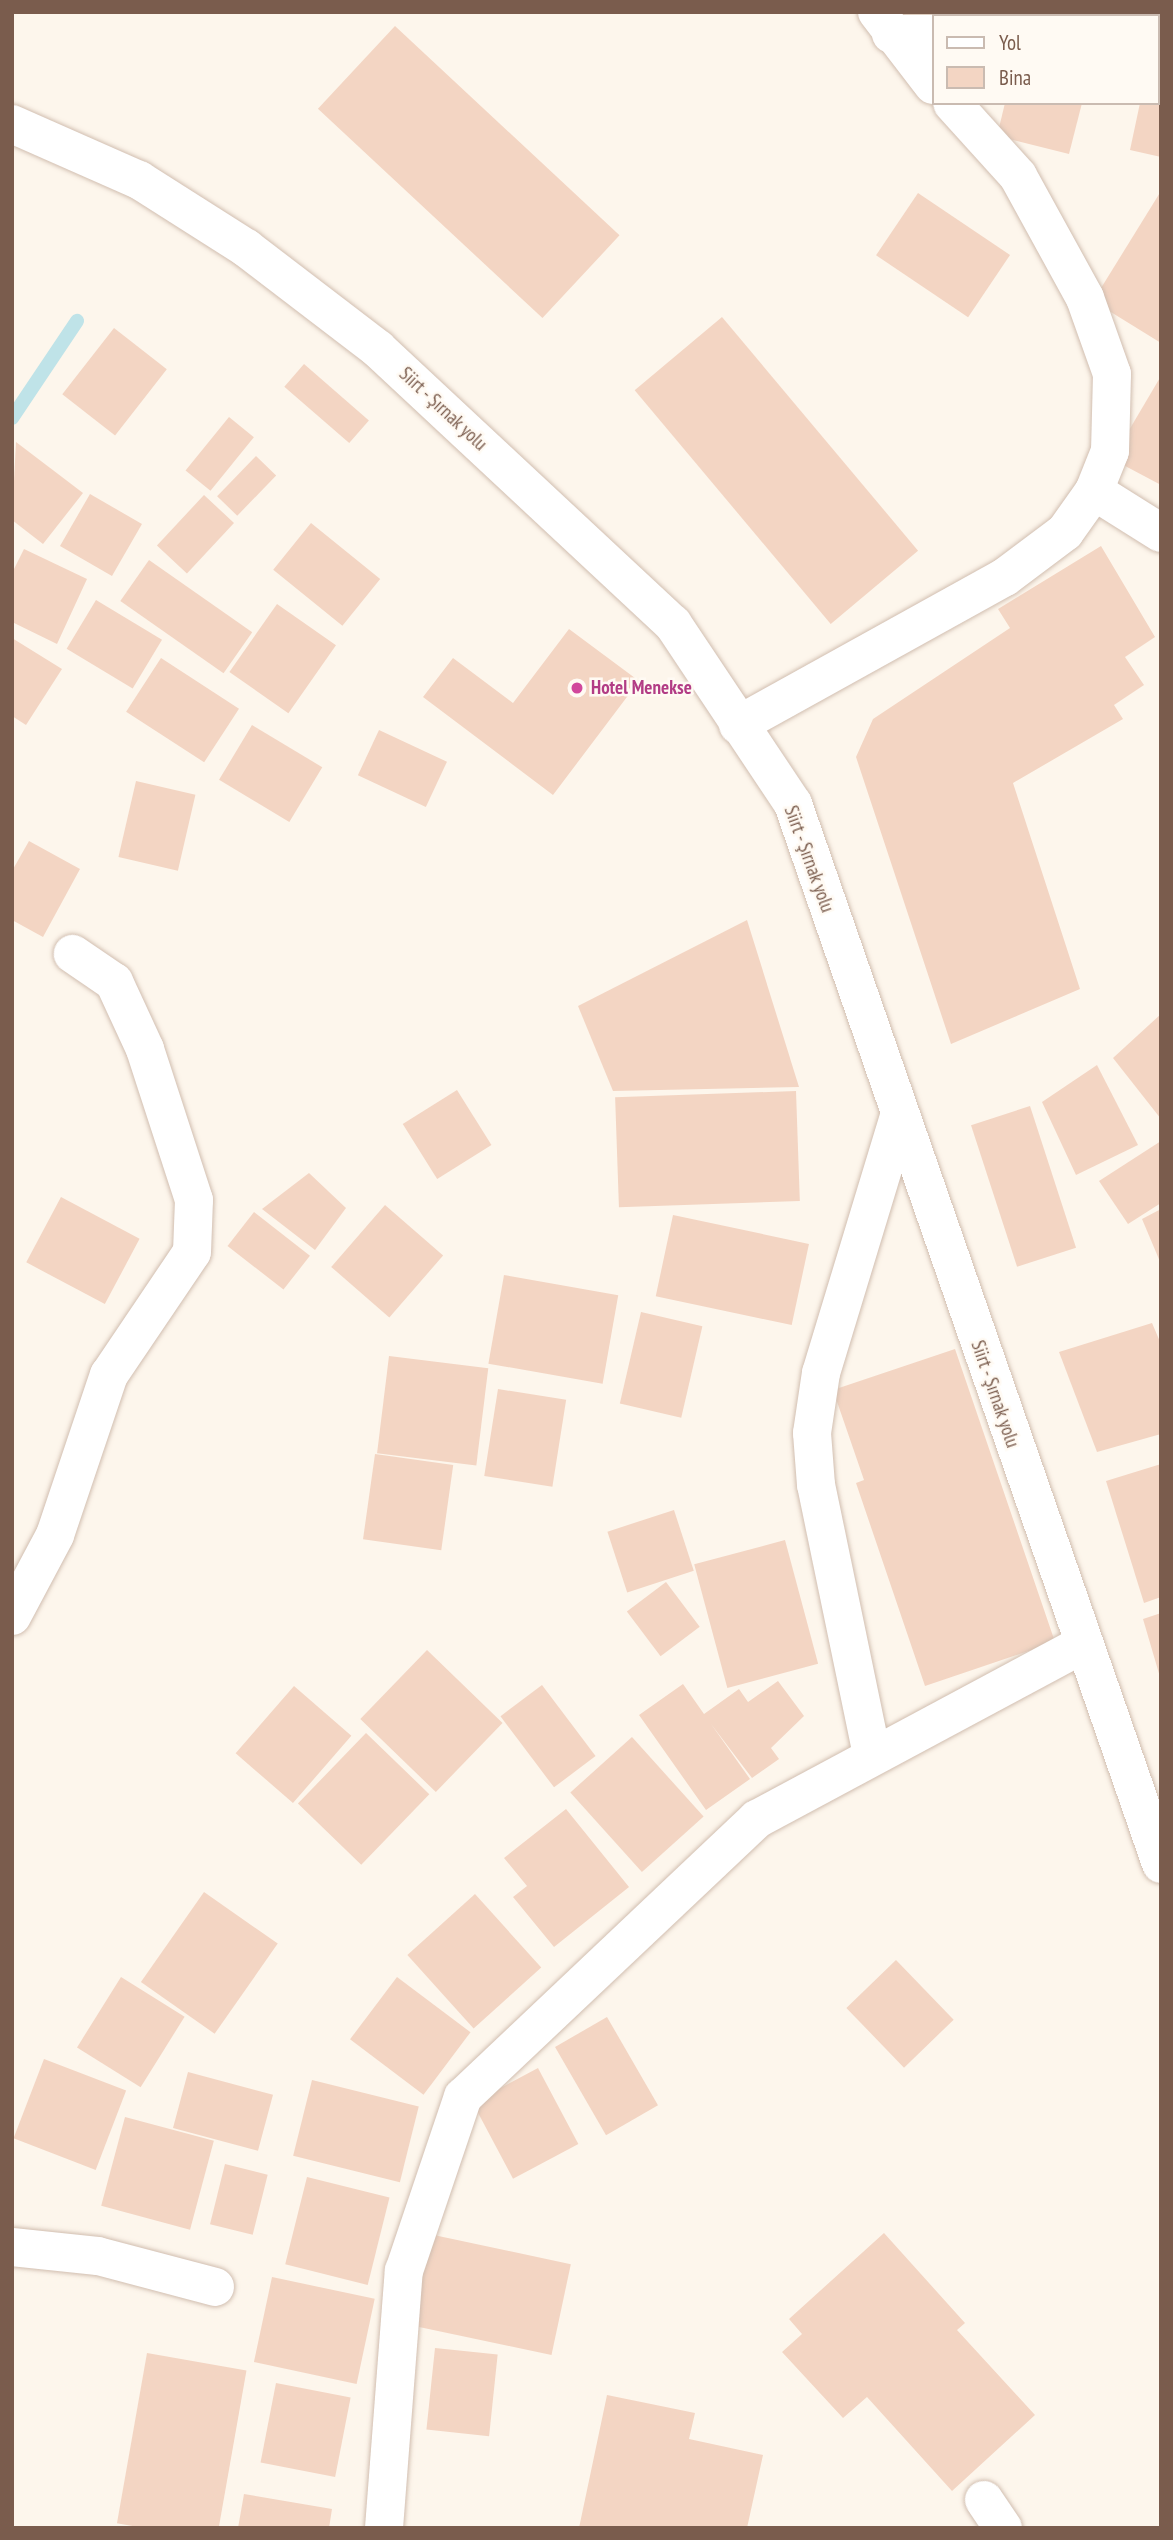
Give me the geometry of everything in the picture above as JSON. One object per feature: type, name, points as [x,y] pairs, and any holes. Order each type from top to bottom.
[{"type":"street","points":[[884,23],[932,34]]},
{"type":"street","points":[[884,23],[932,84]]},
{"type":"street","points":[[738,725],[1005,577],[1065,532],[1094,491],[1115,423],[1112,374],[1085,298],[1018,176],[954,105]]},
{"type":"street","name":"Siirt - Şırnak yolu","points":[[12,124],[139,180],[246,248],[378,349],[673,624],[793,804],[898,1119],[1161,1864]]},
{"type":"street","points":[[1094,491],[1161,533]]},
{"type":"street","points":[[12,1616],[55,1535],[109,1375],[192,1252],[194,1200],[145,1049],[114,982],[73,954]]},
{"type":"street","points":[[872,1755],[816,1485],[812,1433],[821,1373],[898,1119]]},
{"type":"street","points":[[384,2528],[404,2271],[463,2097],[757,1819],[872,1755],[1084,1644]]},
{"type":"street","points":[[12,2247],[98,2256],[215,2287]]},
{"type":"building","points":[[395,26],[620,235],[542,318],[318,109]]},
{"type":"building","points":[[1161,52],[1161,157],[1130,150],[1140,105],[1159,105]]},
{"type":"building","points":[[1005,105],[1081,105],[1069,154],[997,136]]},
{"type":"building","points":[[1161,191],[1161,343],[1093,301]]},
{"type":"building","points":[[918,193],[1010,255],[968,317],[876,255]]},
{"type":"building","points":[[722,317],[918,551],[831,624],[635,390]]},
{"type":"building","points":[[114,328],[167,369],[115,435],[62,394]]},
{"type":"building","points":[[304,364],[369,420],[349,443],[284,387]]},
{"type":"building","points":[[1161,376],[1161,485],[1112,459]]},
{"type":"building","points":[[229,417],[254,437],[210,491],[186,471]]},
{"type":"building","points":[[16,442],[83,493],[43,544],[12,520]]},
{"type":"building","points":[[256,456],[276,475],[237,516],[217,496]]},
{"type":"building","points":[[90,494],[142,524],[112,576],[60,546]]},
{"type":"building","points":[[204,495],[234,523],[187,573],[157,545]]},
{"type":"building","points":[[311,523],[380,579],[342,626],[273,570]]},
{"type":"building","points":[[1101,546],[1155,637],[1125,657],[1144,685],[1114,705],[1123,719],[1013,783],[1080,989],[951,1044],[856,757],[873,719],[1010,628],[998,609]]},
{"type":"building","points":[[24,549],[87,579],[57,644],[12,622],[12,573]]},
{"type":"building","points":[[149,560],[252,632],[224,673],[120,601]]},
{"type":"building","points":[[96,600],[162,640],[133,689],[67,649]]},
{"type":"building","points":[[277,604],[336,645],[288,713],[229,672]]},
{"type":"building","points":[[569,629],[639,681],[553,795],[423,697],[453,658],[513,703]]},
{"type":"building","points":[[12,638],[62,669],[26,725],[12,716]]},
{"type":"building","points":[[161,658],[239,709],[204,762],[126,712]]},
{"type":"building","points":[[252,725],[322,767],[289,822],[219,780]]},
{"type":"building","points":[[379,730],[447,762],[426,807],[358,775]]},
{"type":"building","points":[[136,781],[195,795],[178,871],[118,857]]},
{"type":"building","points":[[29,841],[80,869],[43,937],[12,920],[12,871]]},
{"type":"building","points":[[747,920],[799,1087],[613,1091],[578,1006]]},
{"type":"building","points":[[1161,1014],[1161,1119],[1113,1058]]},
{"type":"building","points":[[1097,1065],[1138,1145],[1076,1175],[1042,1102]]},
{"type":"building","points":[[457,1090],[491,1145],[437,1179],[403,1124]]},
{"type":"building","points":[[796,1091],[800,1201],[619,1207],[615,1097]]},
{"type":"building","points":[[1030,1106],[1076,1248],[1017,1267],[971,1125]]},
{"type":"building","points":[[1161,1141],[1161,1203],[1128,1224],[1099,1181]]},
{"type":"building","points":[[309,1173],[346,1208],[315,1250],[262,1209]]},
{"type":"building","points":[[61,1197],[140,1239],[105,1304],[26,1262]]},
{"type":"building","points":[[385,1205],[443,1256],[389,1317],[331,1267]]},
{"type":"building","points":[[1161,1209],[1161,1264],[1142,1219]]},
{"type":"building","points":[[254,1212],[310,1256],[283,1290],[228,1246]]},
{"type":"building","points":[[673,1215],[809,1244],[792,1325],[656,1296]]},
{"type":"building","points":[[504,1275],[618,1295],[603,1384],[488,1364]]},
{"type":"building","points":[[641,1312],[702,1326],[681,1418],[620,1404]]},
{"type":"building","points":[[1152,1323],[1161,1344],[1161,1434],[1097,1452],[1059,1352]]},
{"type":"building","points":[[955,1349],[1055,1642],[925,1686],[856,1483],[864,1480],[833,1390]]},
{"type":"building","points":[[389,1356],[488,1368],[476,1465],[377,1453]]},
{"type":"building","points":[[498,1389],[566,1400],[552,1487],[484,1476]]},
{"type":"building","points":[[375,1454],[453,1465],[441,1550],[363,1539]]},
{"type":"building","points":[[1161,1464],[1161,1597],[1144,1603],[1106,1481]]},
{"type":"building","points":[[674,1510],[694,1571],[627,1592],[607,1532]]},
{"type":"building","points":[[785,1540],[818,1664],[727,1688],[694,1564]]},
{"type":"building","points":[[666,1582],[700,1627],[661,1656],[627,1611]]},
{"type":"building","points":[[1161,1613],[1161,1677],[1160,1677],[1143,1619]]},
{"type":"building","points":[[427,1650],[503,1723],[436,1792],[360,1719]]},
{"type":"building","points":[[778,1681],[804,1716],[771,1748],[779,1759],[752,1778],[711,1724],[750,1779],[706,1810],[639,1715],[683,1684],[704,1714],[739,1689],[748,1702]]},
{"type":"building","points":[[542,1685],[596,1756],[554,1787],[500,1716]]},
{"type":"building","points":[[294,1686],[351,1736],[293,1803],[236,1753]]},
{"type":"building","points":[[366,1733],[429,1794],[361,1865],[298,1803]]},
{"type":"building","points":[[632,1737],[704,1817],[642,1872],[570,1793]]},
{"type":"building","points":[[566,1809],[629,1887],[554,1947],[513,1897],[527,1886],[504,1858]]},
{"type":"building","points":[[204,1892],[278,1944],[215,2034],[141,1982]]},
{"type":"building","points":[[475,1894],[541,1968],[474,2028],[407,1955]]},
{"type":"building","points":[[896,1960],[954,2020],[904,2068],[846,2008]]},
{"type":"building","points":[[121,1977],[185,2017],[141,2087],[77,2047]]},
{"type":"building","points":[[397,1977],[470,2032],[424,2095],[350,2039]]},
{"type":"building","points":[[607,2017],[658,2105],[606,2135],[555,2047]]},
{"type":"building","points":[[44,2059],[126,2091],[96,2170],[14,2138]]},
{"type":"building","points":[[538,2068],[578,2144],[513,2179],[473,2103]]},
{"type":"building","points":[[188,2072],[273,2095],[258,2151],[173,2128]]},
{"type":"building","points":[[312,2080],[419,2107],[400,2182],[293,2156]]},
{"type":"building","points":[[125,2117],[214,2141],[190,2230],[101,2206]]},
{"type":"building","points":[[225,2164],[268,2175],[253,2235],[210,2224]]},
{"type":"building","points":[[307,2177],[389,2198],[368,2285],[285,2264]]},
{"type":"building","points":[[884,2233],[965,2323],[957,2330],[1035,2415],[952,2491],[867,2397],[843,2418],[782,2352],[802,2334],[789,2319]]},
{"type":"building","points":[[429,2234],[571,2264],[551,2355],[410,2325]]},
{"type":"building","points":[[272,2277],[375,2299],[357,2384],[254,2362]]},
{"type":"building","points":[[435,2348],[498,2355],[489,2436],[426,2430]]},
{"type":"building","points":[[147,2353],[246,2371],[219,2528],[143,2528],[117,2523]]},
{"type":"building","points":[[276,2383],[351,2398],[335,2477],[261,2463]]},
{"type":"building","points":[[607,2395],[695,2413],[689,2439],[763,2455],[747,2528],[579,2528]]},
{"type":"building","points":[[244,2494],[332,2509],[329,2528],[238,2528]]},
{"type":"waterway","points":[[12,418],[77,321]]},
{"type":"place","name":"Hotel Menekse","points":[[577,688]]}]
